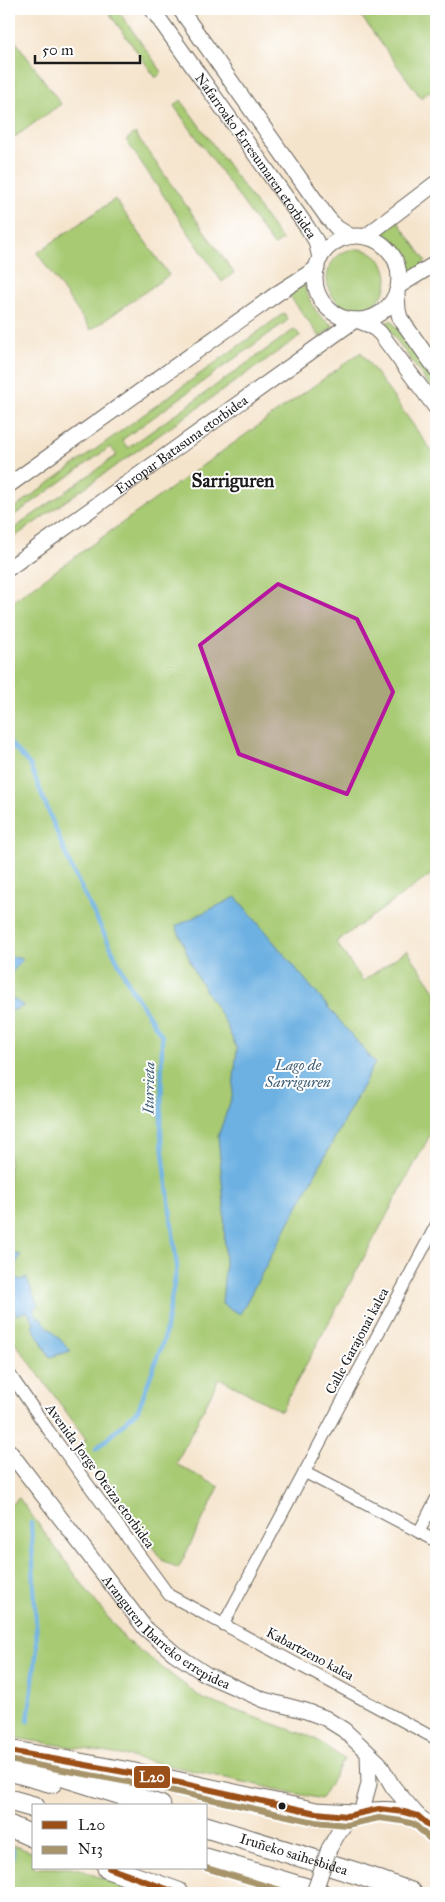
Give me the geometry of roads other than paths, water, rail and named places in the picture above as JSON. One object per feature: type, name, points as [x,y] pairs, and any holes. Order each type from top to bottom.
[{"type":"highway","points":[[9,1751],[148,1776],[316,1813],[358,1814]]},
{"type":"highway","points":[[9,1760],[154,1804]]},
{"type":"highway","points":[[9,1770],[127,1804]]},
{"type":"highway","points":[[9,1800],[32,1806]]},
{"type":"highway","points":[[208,1825],[238,1837]]},
{"type":"highway","points":[[9,1826],[32,1836]]},
{"type":"highway","name":"Iruñeko saihesbidea","points":[[208,1829],[359,1874],[410,1893]]},
{"type":"highway","points":[[208,1860],[320,1893]]},
{"type":"highway","points":[[114,1870],[178,1893]]},
{"type":"street","name":"Nafarroako Erresumaren etorbidea","points":[[152,9],[316,241],[318,263],[316,288],[324,305],[338,316],[372,326],[380,333],[436,408]]},
{"type":"street","name":"Nafarroako Erresumaren etorbidea","points":[[180,9],[336,228],[379,242],[394,255],[400,273],[398,290],[400,318],[436,369]]},
{"type":"street","points":[[357,236],[436,183]]},
{"type":"street","name":"Nafarroako Erresumaren etorbidea","points":[[318,263],[334,243],[357,236]]},
{"type":"street","points":[[357,321],[373,318],[382,313],[392,304],[398,290],[436,262]]},
{"type":"street","points":[[9,485],[318,263]]},
{"type":"street","name":"Europar Batasuna etorbidea","points":[[9,568],[357,321]]},
{"type":"street","name":"Calle Garajonai kalea","points":[[223,1625],[436,1225]]},
{"type":"street","name":"Avenida Jorge Oteiza etorbidea","points":[[9,1373],[49,1432],[169,1595]]},
{"type":"street","name":"Aranguren Ibarreko errepidea","points":[[9,1452],[145,1628],[174,1653],[207,1675],[264,1700],[326,1718],[344,1730],[379,1763],[394,1787],[435,1833]]},
{"type":"street","points":[[304,1472],[436,1542]]},
{"type":"street","points":[[419,1532],[436,1499]]},
{"type":"street","name":"Kabartzeno kalea","points":[[169,1595],[436,1739]]},
{"type":"street","points":[[358,1814],[369,1784],[368,1754]]},
{"type":"street","points":[[314,1893],[329,1849],[342,1827],[358,1814],[379,1809],[418,1816]]},
{"type":"water","name":"Lago de Sarriguren","points":[[236,897],[375,1063],[240,1314],[222,1304],[225,1268],[224,1204],[218,1136],[232,1097],[237,1049],[225,1022],[195,973],[176,926]]},
{"type":"water","points":[[9,956],[23,959],[9,976]]},
{"type":"water","points":[[12,998],[24,1006],[9,1012],[9,1001]]},
{"type":"water","points":[[9,1253],[21,1255],[9,1275]]},
{"type":"water","points":[[9,1275],[22,1280],[26,1277],[38,1306],[33,1309],[38,1318],[71,1351],[50,1357],[32,1326],[34,1322],[27,1311],[17,1315],[10,1305],[9,1296],[14,1288],[9,1284]]},
{"type":"waterway","name":"Iturrieta","points":[[9,742],[30,765],[70,865],[132,990],[162,1036],[161,1135],[177,1267],[164,1339],[138,1410],[96,1449]]},
{"type":"waterway","name":"Iturrieta","points":[[28,1721],[37,1648],[31,1523]]},
{"type":"waterway","points":[[9,1885],[13,1850]]},
{"type":"district","name":"Sarriguren","points":[[233,480]]}]
